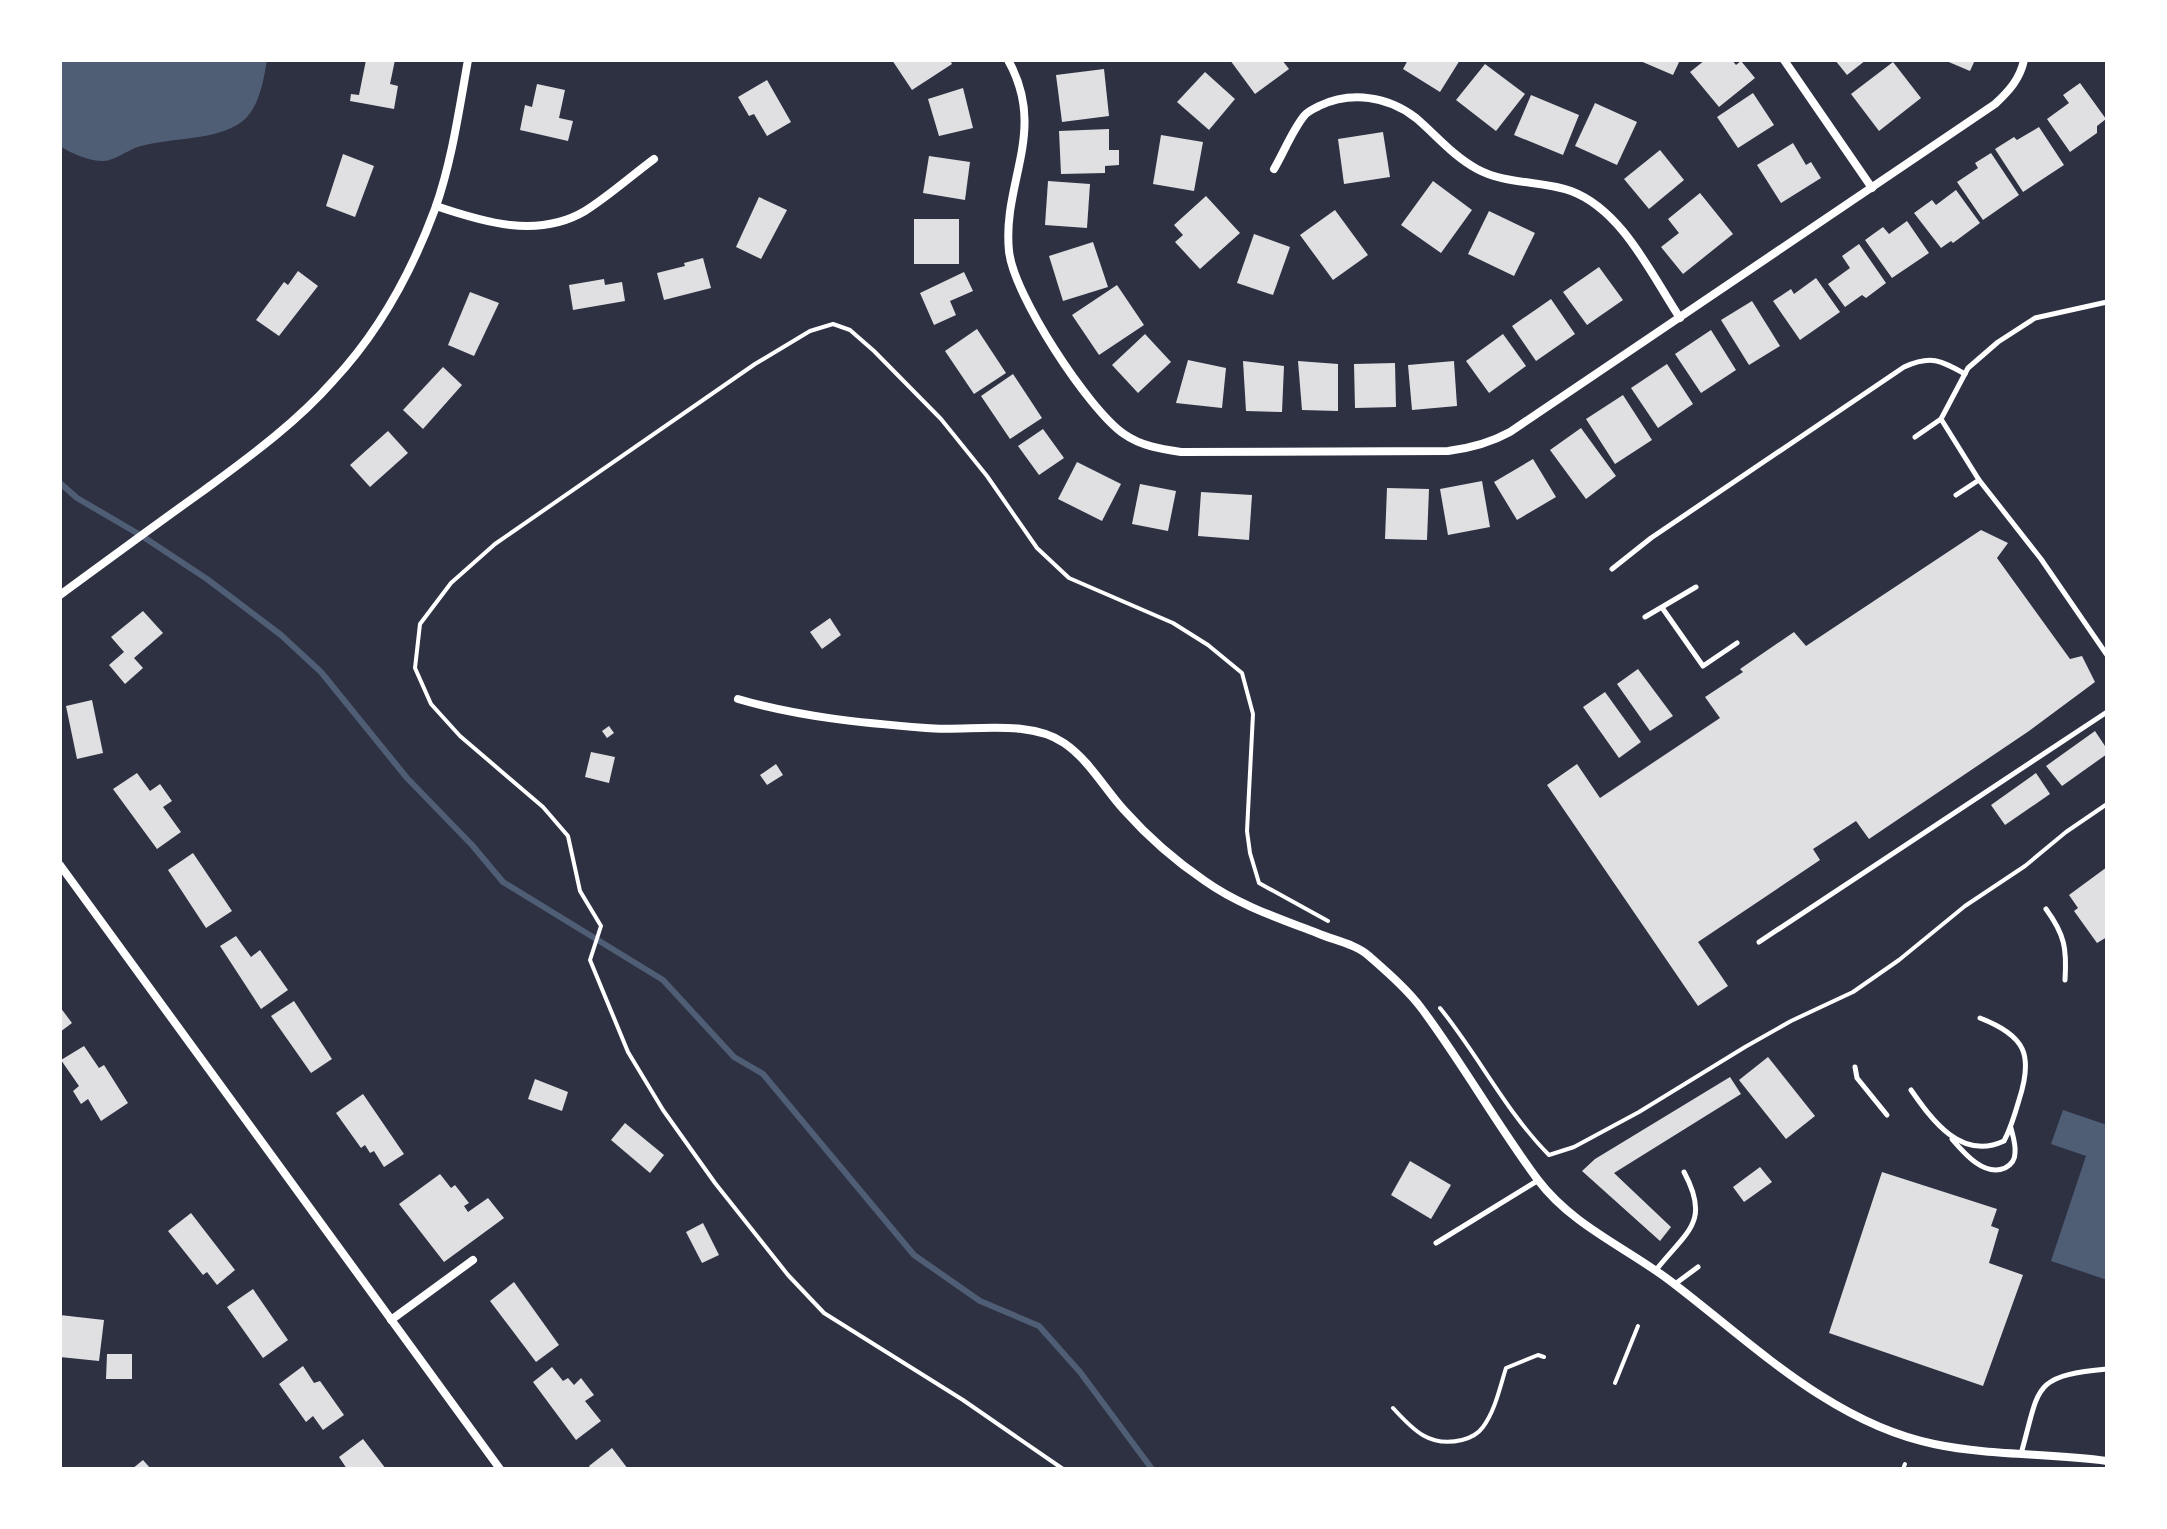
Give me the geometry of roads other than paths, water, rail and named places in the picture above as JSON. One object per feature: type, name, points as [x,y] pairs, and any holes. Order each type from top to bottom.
[{"type":"street","points":[[60,595],[268,443],[305,411],[344,369],[392,301],[417,254],[436,206],[455,137],[468,60]]},
{"type":"street","points":[[1008,60],[1023,98],[1026,125],[1024,151],[1008,226],[1009,252],[1014,276],[1028,308],[1096,408],[1111,424],[1128,437],[1154,448],[1181,452],[1448,451],[1470,449],[1510,432],[1995,104],[2011,89],[2022,71],[2024,60]]},
{"type":"street","points":[[1784,60],[1872,188]]},
{"type":"street","points":[[1274,169],[1305,113],[1333,99],[1366,97],[1395,105],[1415,117],[1458,157],[1479,171],[1505,179],[1570,190],[1600,205],[1619,224],[1680,318]]},
{"type":"street","points":[[436,206],[485,223],[513,226],[563,220],[584,212],[654,159]]},
{"type":"street","points":[[738,699],[850,722],[932,729],[1018,728],[1062,741],[1084,761],[1161,850],[1209,884],[1246,906],[1365,951],[1420,1006],[1538,1180],[1563,1209],[1675,1284],[1838,1407],[1887,1430],[1930,1444],[2107,1461]]},
{"type":"street","points":[[60,865],[500,1469]]},
{"type":"street","points":[[391,1320],[473,1260]]},
{"type":"lane","points":[[1915,437],[1941,419],[1965,374],[1998,342],[2035,318],[2107,302]]},
{"type":"lane","points":[[1612,569],[1651,538],[1904,367],[1921,359],[1933,359],[1965,374]]},
{"type":"lane","points":[[1941,419],[1979,480],[2041,559],[2107,655]]},
{"type":"lane","points":[[1956,495],[1979,480]]},
{"type":"lane","points":[[1645,617],[1696,587]]},
{"type":"lane","points":[[1663,609],[1703,666],[1737,643]]},
{"type":"lane","points":[[1759,942],[2107,712]]},
{"type":"lane","points":[[2046,909],[2064,938],[2067,951],[2065,980]]},
{"type":"lane","points":[[1951,1138],[1972,1145],[2004,1141],[2026,1080],[2026,1056],[2002,1027],[1980,1018]]},
{"type":"lane","points":[[1855,1067],[1857,1078],[1887,1115]]},
{"type":"lane","points":[[1911,1090],[1965,1155],[1985,1168],[2001,1169],[2013,1162],[2011,1126]]},
{"type":"lane","points":[[1655,1271],[1693,1223],[1697,1213],[1695,1193],[1684,1172]]},
{"type":"lane","points":[[1436,1243],[1538,1180]]},
{"type":"lane","points":[[1675,1284],[1698,1267]]},
{"type":"lane","points":[[2020,1455],[2045,1384],[2056,1377],[2080,1370],[2107,1369]]},
{"type":"water","points":[[62,60],[267,60],[255,105],[237,125],[213,134],[135,148],[101,161],[61,147]]},
{"type":"water","points":[[2063,1110],[2107,1125],[2107,1280],[2051,1261],[2086,1156],[2051,1144]]},
{"type":"waterway","points":[[60,483],[77,498],[207,579],[281,635],[321,672],[407,778],[503,882],[663,980],[734,1057],[763,1074],[914,1255],[980,1301],[1039,1326],[1080,1372],[1152,1469]]}]
